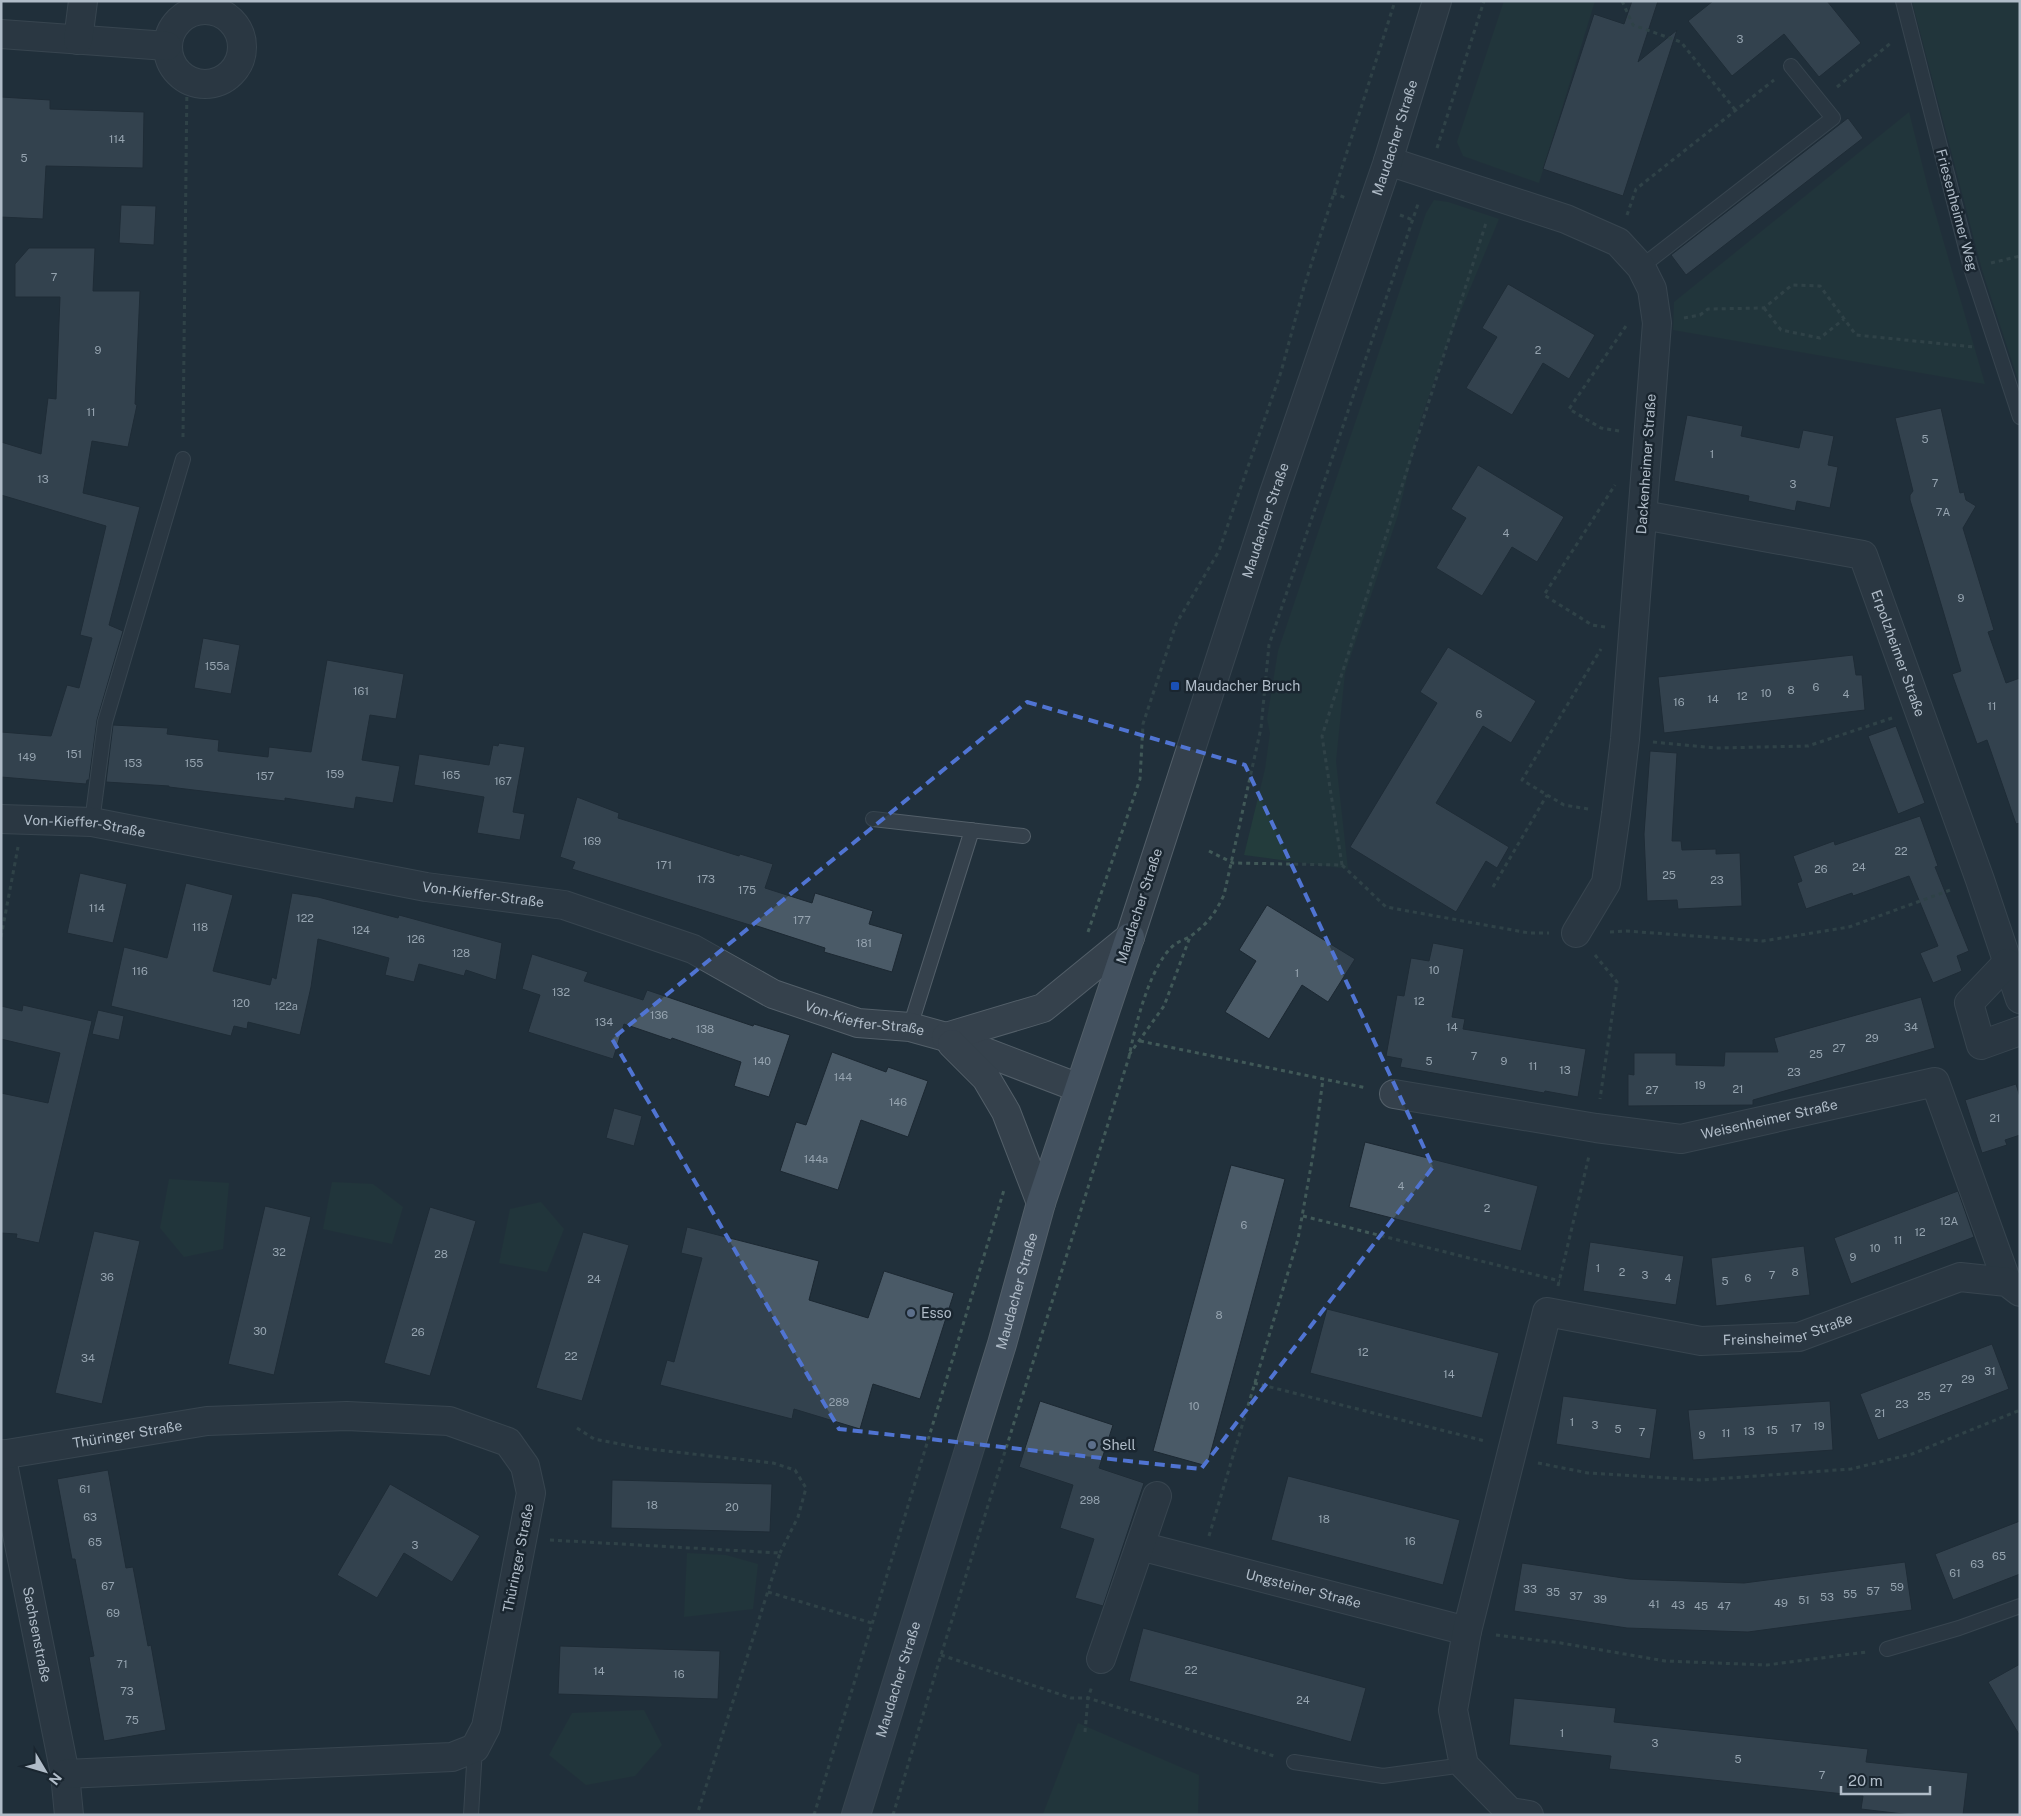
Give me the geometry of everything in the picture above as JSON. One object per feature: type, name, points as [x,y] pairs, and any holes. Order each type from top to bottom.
[{"type":"main road","name":"Maudacher Straße","points":[[856,1815],[1002,1344],[1041,1203],[1130,937]]},
{"type":"street","points":[[78,40],[83,1]]},
{"type":"street","name":"Maudacher Straße","points":[[1130,937],[1273,496],[1388,161],[1437,1]]},
{"type":"street","points":[[198,10],[210,10],[222,14],[232,22],[239,32],[242,44],[241,57],[236,68],[227,77],[216,83],[206,85],[187,80],[178,74],[172,66],[167,46],[170,34],[176,23],[186,15],[198,10]]},
{"type":"street","points":[[1,34],[167,46]]},
{"type":"street","name":"Dackenheimer Straße","points":[[1388,161],[1566,219],[1618,242],[1641,267],[1652,289],[1657,324],[1647,434],[1643,515],[1624,628],[1625,739],[1606,884],[1576,933]]},
{"type":"street","name":"Erpolzheimer Straße","points":[[1643,515],[1863,555],[1980,880],[2020,1000]]},
{"type":"street","name":"Von-Kieffer-Straße","points":[[13,819],[92,822],[426,887],[564,905],[693,949],[773,994],[858,1022],[910,1027],[946,1037],[1079,1088]]},
{"type":"street","points":[[1041,1203],[1006,1112],[986,1078],[946,1037],[1043,1008],[1130,937]]},
{"type":"street","points":[[2007,963],[1969,1003],[1981,1045],[2020,1031]]},
{"type":"street","name":"Weisenheimer Straße","points":[[1394,1094],[1596,1128],[1681,1139],[1934,1082],[2013,1287]]},
{"type":"street","name":"Freinsheimer Straße","points":[[1510,1458],[1547,1312],[1701,1341],[1799,1337],[1960,1277],[2013,1287]]},
{"type":"street","name":"Thüringer Straße","points":[[1,1455],[207,1421],[347,1416],[449,1421],[508,1442],[525,1466],[532,1493],[486,1727],[475,1748]]},
{"type":"street","name":"Sachsenstraße","points":[[1,1455],[65,1774],[69,1815]]},
{"type":"street","points":[[1510,1458],[1467,1631],[1452,1710],[1464,1765],[1510,1812],[1529,1815]]},
{"type":"street","points":[[1101,1659],[1157,1496]]},
{"type":"street","name":"Ungsteiner Straße","points":[[1140,1546],[1467,1631]]},
{"type":"street","points":[[65,1774],[452,1758],[475,1748]]},
{"type":"lane","name":"Friesenheimer Weg","points":[[1903,1],[1971,268],[2020,417]]},
{"type":"lane","points":[[1641,267],[1833,118],[1791,66]]},
{"type":"lane","points":[[92,822],[105,722],[183,458]]},
{"type":"lane","points":[[873,819],[1023,836]]},
{"type":"lane","points":[[910,1027],[972,830]]},
{"type":"lane","points":[[1887,1649],[1959,1628],[2020,1606]]},
{"type":"lane","points":[[471,1815],[475,1748]]},
{"type":"lane","points":[[1294,1762],[1383,1776],[1464,1765]]},
{"type":"path","points":[[1086,938],[1140,779],[1143,724],[1176,624],[1219,551],[1281,372],[1306,277],[1395,1]]},
{"type":"path","points":[[1428,174],[1484,1]]},
{"type":"path","points":[[1622,1],[1634,25],[1681,42],[1736,110]]},
{"type":"path","points":[[1820,101],[1909,27]]},
{"type":"path","points":[[1618,242],[1636,189],[1791,66]]},
{"type":"path","points":[[183,458],[187,80]]},
{"type":"path","points":[[1494,196],[1322,736],[1342,865],[1386,907],[1529,933],[1626,931],[1763,940],[1849,927],[1980,880]]},
{"type":"path","points":[[893,1815],[941,1655],[1129,1057],[1133,1033],[1156,967],[1174,945],[1190,937],[1212,918],[1224,895],[1233,862],[1261,728],[1269,645],[1414,220]]},
{"type":"path","points":[[1971,268],[2020,256]]},
{"type":"path","points":[[1708,309],[1764,308],[1792,285],[1820,286],[1856,335],[1997,349]]},
{"type":"path","points":[[1764,308],[1781,330],[1820,338],[1844,319]]},
{"type":"path","points":[[1647,434],[1601,428],[1569,409],[1633,317],[1656,314]]},
{"type":"path","points":[[1616,814],[1564,805],[1522,780],[1624,628],[1592,625],[1544,595],[1617,482],[1644,484]]},
{"type":"path","points":[[1625,739],[1716,748],[1808,746],[1918,709]]},
{"type":"path","points":[[1493,887],[1547,795]]},
{"type":"path","points":[[1,938],[13,819]]},
{"type":"path","points":[[1209,851],[1233,862],[1342,865]]},
{"type":"path","points":[[1129,1057],[1164,1006],[1190,937]]},
{"type":"path","points":[[1140,1041],[1394,1094]]},
{"type":"path","points":[[1201,1562],[1298,1239],[1323,1079]]},
{"type":"path","points":[[814,1815],[1018,1144]]},
{"type":"path","points":[[1303,1216],[1560,1281]]},
{"type":"path","points":[[1254,1383],[1486,1441],[1510,1458],[1588,1473],[1702,1480],[1851,1469],[1912,1454],[2020,1410]]},
{"type":"path","points":[[577,1428],[594,1439],[640,1448],[717,1455],[773,1463],[795,1470],[806,1488],[798,1517],[780,1553],[698,1815]]},
{"type":"path","points":[[522,1539],[780,1553]]},
{"type":"path","points":[[768,1592],[872,1623]]},
{"type":"path","points":[[1467,1631],[1561,1643],[1665,1661],[1766,1664],[1887,1649]]},
{"type":"path","points":[[941,1655],[1071,1698],[1088,1698],[1294,1762]]},
{"type":"path","points":[[1085,1732],[1088,1698],[1101,1659]]},
{"type":"highlighted area","points":[[1027,702],[1245,765],[1433,1167],[1201,1469],[839,1429],[612,1039]]},
{"type":"green space","points":[[1504,1],[1595,1],[1539,183],[1463,156],[1457,142]]},
{"type":"green space","points":[[1912,1],[2020,1],[2020,386],[1982,270]]},
{"type":"green space","points":[[1909,112],[1928,188],[1985,384],[1673,330],[1674,302]]},
{"type":"green space","points":[[1434,200],[1448,202],[1499,219],[1447,344],[1421,419],[1398,515],[1345,673],[1336,761],[1348,869],[1244,855],[1265,769],[1270,733],[1267,719],[1278,651],[1426,213]]},
{"type":"green space","points":[[169,1179],[229,1183],[223,1249],[184,1257],[160,1228]]},
{"type":"green space","points":[[332,1182],[373,1184],[403,1207],[392,1244],[323,1229]]},
{"type":"green space","points":[[541,1202],[564,1229],[547,1272],[499,1263],[510,1209]]},
{"type":"green space","points":[[687,1553],[726,1555],[758,1564],[753,1609],[684,1617]]},
{"type":"green space","points":[[644,1710],[662,1745],[635,1776],[586,1785],[549,1755],[572,1713]]},
{"type":"green space","points":[[1078,1723],[1199,1775],[1198,1815],[1043,1814]]},
{"type":"building","points":[[1632,1],[1658,1],[1638,62],[1677,30],[1623,196],[1543,169],[1594,14],[1624,24]]},
{"type":"building","points":[[1713,1],[1827,1],[1861,43],[1819,77],[1784,34],[1732,76],[1688,21]]},
{"type":"building","points":[[1,97],[50,100],[50,109],[144,112],[143,168],[46,166],[43,219],[1,217]]},
{"type":"building","points":[[1848,118],[1863,138],[1686,275],[1671,255]]},
{"type":"building","points":[[121,205],[156,206],[154,245],[119,243]]},
{"type":"building","points":[[29,248],[95,248],[93,291],[140,291],[135,404],[137,405],[128,447],[92,441],[83,493],[140,507],[109,625],[123,631],[97,720],[89,780],[87,780],[86,784],[1,777],[1,732],[51,736],[67,685],[79,688],[92,638],[80,635],[106,526],[1,495],[1,442],[41,454],[48,398],[56,399],[60,297],[15,297],[15,264]]},
{"type":"building","points":[[1508,284],[1595,335],[1569,379],[1543,363],[1512,415],[1466,388],[1497,337],[1482,328]]},
{"type":"building","points":[[1941,408],[1960,493],[1964,492],[1966,500],[1976,506],[1963,528],[1994,630],[1988,632],[2006,683],[2020,678],[2020,823],[2016,824],[1987,740],[1977,744],[1952,674],[1961,671],[1910,500],[1910,495],[1913,491],[1895,418]]},
{"type":"building","points":[[1687,415],[1743,426],[1741,436],[1799,448],[1803,430],[1834,436],[1828,465],[1838,467],[1830,508],[1797,501],[1795,511],[1748,501],[1749,496],[1674,481]]},
{"type":"building","points":[[1478,465],[1564,517],[1537,562],[1512,547],[1482,596],[1436,568],[1466,518],[1451,509]]},
{"type":"building","points":[[203,638],[240,645],[231,694],[194,688]]},
{"type":"building","points":[[1448,647],[1536,701],[1511,743],[1483,726],[1436,803],[1509,847],[1497,868],[1486,861],[1456,912],[1350,847],[1437,703],[1420,692]]},
{"type":"building","points":[[1853,655],[1856,675],[1862,675],[1865,710],[1664,733],[1658,677]]},
{"type":"building","points":[[327,660],[404,674],[396,719],[370,715],[362,760],[400,766],[393,803],[356,797],[354,809],[285,798],[285,801],[169,786],[106,782],[113,725],[168,728],[167,734],[219,740],[218,751],[268,757],[269,747],[311,752]]},
{"type":"building","points":[[1896,726],[1925,803],[1898,814],[1868,736]]},
{"type":"building","points":[[499,743],[525,747],[513,812],[525,814],[520,840],[477,833],[484,797],[414,785],[419,754],[489,765],[493,745],[498,746]]},
{"type":"building","points":[[1650,751],[1677,753],[1672,841],[1681,841],[1682,850],[1716,849],[1716,854],[1740,853],[1742,906],[1678,909],[1677,900],[1647,901],[1644,834]]},
{"type":"building","points":[[577,797],[619,813],[618,818],[739,856],[740,854],[773,864],[765,888],[812,903],[815,893],[873,911],[869,924],[903,934],[892,972],[824,952],[825,948],[754,925],[572,869],[575,862],[560,857]]},
{"type":"building","points":[[1920,816],[1938,866],[1935,867],[1969,951],[1957,956],[1962,971],[1933,983],[1920,953],[1938,946],[1909,876],[1853,896],[1852,893],[1806,909],[1797,883],[1802,881],[1793,856],[1834,841],[1835,845]]},
{"type":"building","points":[[80,873],[127,884],[113,943],[67,933]]},
{"type":"building","points":[[186,883],[233,895],[213,971],[270,985],[272,977],[276,979],[292,893],[318,897],[398,918],[399,915],[502,943],[496,980],[466,970],[464,976],[419,964],[414,982],[385,975],[389,958],[318,939],[311,987],[300,1035],[248,1022],[247,1029],[234,1026],[231,1036],[111,1006],[124,947],[167,958]]},
{"type":"building","points":[[1267,905],[1355,959],[1328,1002],[1302,985],[1269,1039],[1225,1012],[1256,961],[1239,950]]},
{"type":"building","points":[[1433,943],[1464,949],[1452,1017],[1465,1019],[1463,1029],[1586,1049],[1578,1097],[1545,1091],[1544,1093],[1400,1067],[1402,1059],[1386,1056],[1397,995],[1404,996],[1411,958],[1429,961]]},
{"type":"building","points":[[532,954],[588,972],[584,981],[643,1000],[647,990],[753,1026],[754,1024],[790,1035],[769,1097],[734,1086],[741,1062],[672,1038],[671,1040],[624,1024],[613,1059],[528,1032],[540,995],[522,989]]},
{"type":"building","points":[[1921,997],[1935,1048],[1753,1100],[1753,1105],[1628,1106],[1628,1074],[1634,1075],[1634,1053],[1676,1053],[1676,1065],[1724,1066],[1725,1052],[1778,1052],[1774,1038]]},
{"type":"building","points":[[23,1005],[92,1021],[39,1243],[16,1238],[17,1234],[1,1233],[1,1093],[48,1103],[60,1053],[1,1039],[1,1006],[22,1011]]},
{"type":"building","points":[[98,1010],[124,1016],[119,1040],[92,1034]]},
{"type":"building","points":[[832,1052],[886,1072],[888,1067],[928,1081],[908,1137],[861,1120],[838,1190],[780,1171],[796,1122],[806,1125]]},
{"type":"building","points":[[2016,1084],[2020,1097],[2020,1135],[2005,1140],[2007,1145],[1982,1153],[1965,1100]]},
{"type":"building","points":[[614,1108],[642,1116],[634,1146],[606,1138]]},
{"type":"building","points":[[1365,1142],[1538,1186],[1521,1251],[1349,1207]]},
{"type":"building","points":[[1231,1165],[1285,1179],[1207,1466],[1153,1451]]},
{"type":"building","points":[[1958,1191],[1974,1237],[1851,1284],[1834,1238]]},
{"type":"building","points":[[265,1206],[311,1217],[274,1375],[228,1364]]},
{"type":"building","points":[[430,1207],[476,1221],[430,1376],[384,1363]]},
{"type":"building","points":[[687,1227],[819,1261],[809,1300],[868,1318],[884,1271],[954,1293],[920,1399],[873,1384],[860,1429],[794,1409],[792,1419],[660,1385],[667,1360],[674,1362],[702,1258],[681,1253]]},
{"type":"building","points":[[94,1231],[140,1241],[102,1404],[55,1393]]},
{"type":"building","points":[[583,1232],[629,1245],[582,1401],[536,1388]]},
{"type":"building","points":[[1590,1242],[1684,1256],[1676,1305],[1583,1291]]},
{"type":"building","points":[[1804,1246],[1810,1295],[1716,1306],[1711,1258]]},
{"type":"building","points":[[1327,1309],[1499,1353],[1482,1418],[1310,1373]]},
{"type":"building","points":[[1992,1344],[2009,1389],[1878,1440],[1860,1394]]},
{"type":"building","points":[[1563,1396],[1657,1409],[1650,1459],[1556,1444]]},
{"type":"building","points":[[1040,1401],[1113,1425],[1099,1468],[1144,1483],[1103,1606],[1075,1598],[1094,1539],[1060,1528],[1073,1485],[1019,1467]]},
{"type":"building","points":[[1830,1401],[1833,1450],[1693,1460],[1688,1410]]},
{"type":"building","points":[[108,1470],[126,1568],[133,1567],[148,1646],[151,1645],[166,1730],[104,1741],[89,1657],[94,1656],[75,1559],[72,1559],[57,1479]]},
{"type":"building","points":[[1288,1476],[1460,1520],[1443,1585],[1271,1540]]},
{"type":"building","points":[[612,1480],[772,1484],[770,1532],[611,1528]]},
{"type":"building","points":[[390,1484],[480,1536],[452,1582],[404,1553],[377,1598],[337,1575]]},
{"type":"building","points":[[2020,1521],[2020,1574],[1953,1600],[1935,1554]]},
{"type":"building","points":[[1905,1562],[1912,1610],[1748,1632],[1627,1628],[1514,1611],[1522,1563],[1630,1579],[1744,1583]]},
{"type":"building","points":[[1143,1628],[1366,1688],[1351,1742],[1129,1681]]},
{"type":"building","points":[[560,1646],[720,1651],[718,1699],[558,1694]]},
{"type":"building","points":[[2020,1664],[2020,1736],[1988,1682]]},
{"type":"building","points":[[1514,1698],[1616,1708],[1614,1722],[1868,1749],[1866,1762],[1968,1773],[1963,1815],[1912,1815],[1861,1809],[1863,1796],[1609,1769],[1611,1756],[1509,1745]]},
{"type":"place","name":"Maudacher Bruch","points":[[1175,686]]},
{"type":"place","name":"Esso","points":[[911,1313]]},
{"type":"place","name":"Shell","points":[[1092,1445]]}]
